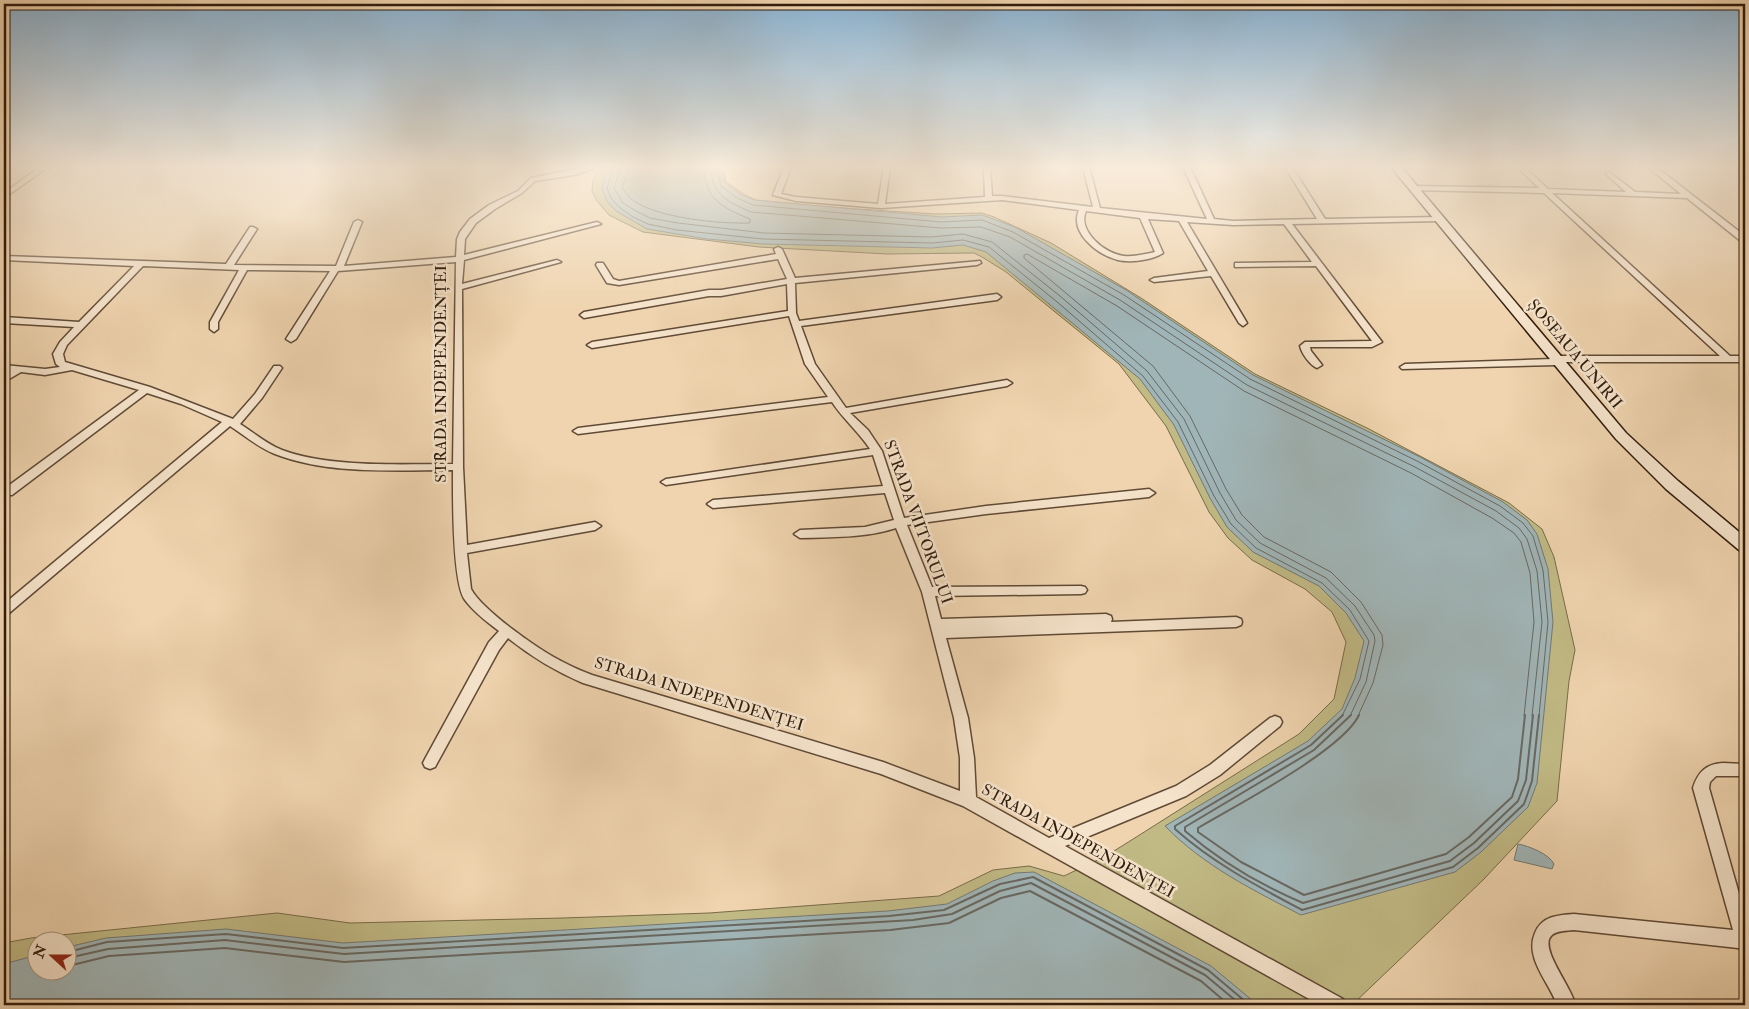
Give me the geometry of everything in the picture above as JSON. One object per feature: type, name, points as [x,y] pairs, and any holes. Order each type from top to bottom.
[{"type":"main road","name":"ȘOSEAUA UNIRII","points":[[1435,214],[1610,424],[1638,454],[1745,546]]},
{"type":"street","name":"STRADA INDEPENDENȚEI","points":[[483,214],[468,227],[461,239],[459,259],[458,467],[461,550],[465,589],[469,596],[507,631],[558,666],[588,679],[883,768],[968,801],[1049,844],[1324,1002]]},
{"type":"street","points":[[1080,214],[1079,222],[1088,237],[1103,249],[1120,258],[1154,254],[1160,251],[1143,216]]},
{"type":"street","points":[[1128,214],[1212,222],[1439,219]]},
{"type":"street","points":[[1208,214],[1212,222]]},
{"type":"street","points":[[1318,214],[1323,222]]},
{"type":"street","points":[[1570,214],[1728,359]]},
{"type":"street","points":[[1711,214],[1745,240]]},
{"type":"street","points":[[1182,220],[1243,323]]},
{"type":"street","points":[[291,339],[337,269],[358,222]]},
{"type":"street","points":[[1287,222],[1376,342],[1308,344],[1305,346],[1306,351],[1317,365]]},
{"type":"street","points":[[4,258],[337,269],[459,259],[597,224]]},
{"type":"street","points":[[228,266],[253,229]]},
{"type":"street","name":"STRADA VIITORULUI","points":[[600,265],[610,281],[619,283],[779,252],[790,272],[794,319],[810,364],[843,411],[864,432],[877,451],[900,522],[928,592],[961,718],[967,758],[968,801]]},
{"type":"street","points":[[458,288],[556,262]]},
{"type":"street","points":[[141,263],[63,344],[58,354],[61,364],[69,368],[148,390],[231,423],[276,451],[299,459],[364,467],[458,467]]},
{"type":"street","points":[[584,315],[709,293],[721,293],[792,282],[977,263]]},
{"type":"street","points":[[1238,265],[1318,264]]},
{"type":"street","points":[[214,329],[214,322],[244,267]]},
{"type":"street","points":[[1154,280],[1213,273]]},
{"type":"street","points":[[592,345],[794,319],[997,297]]},
{"type":"street","points":[[4,320],[81,325]]},
{"type":"street","points":[[1406,367],[1557,360],[1745,359]]},
{"type":"street","points":[[4,368],[46,372],[69,368]]},
{"type":"street","points":[[4,611],[231,423],[259,396],[277,368]]},
{"type":"street","points":[[4,379],[20,369]]},
{"type":"street","points":[[843,411],[1007,384]]},
{"type":"street","points":[[8,492],[148,390]]},
{"type":"street","points":[[578,431],[834,399]]},
{"type":"street","points":[[666,482],[877,451]]},
{"type":"street","points":[[713,504],[890,489]]},
{"type":"street","points":[[800,534],[841,533],[892,526],[900,522],[986,510],[1149,493]]},
{"type":"street","points":[[461,550],[594,526]]},
{"type":"street","points":[[928,592],[1081,590]]},
{"type":"street","points":[[939,629],[1152,618]]},
{"type":"street","points":[[939,629],[1236,622]]},
{"type":"street","points":[[430,763],[494,646],[507,631]]},
{"type":"street","points":[[1049,844],[1181,791],[1215,770],[1275,722]]},
{"type":"street","points":[[1566,1005],[1546,968],[1540,944],[1542,934],[1551,926],[1564,922],[1574,922],[1745,942],[1701,788],[1702,780],[1707,773],[1723,770],[1745,770]]},
{"type":"shaded area","points":[[608,214],[985,214],[1051,243],[1141,298],[1255,374],[1367,428],[1509,503],[1542,529],[1554,557],[1575,650],[1569,681],[1557,801],[1483,880],[1352,1005],[4,1005],[4,943],[28,939],[28,982],[78,982],[78,933],[277,913],[350,923],[709,913],[939,896],[993,870],[1029,866],[1064,876],[1106,856],[1299,734],[1334,699],[1346,642],[1332,612],[1305,589],[1252,560],[1228,538],[1209,512],[1166,426],[1119,364],[1006,272],[974,253],[887,254],[759,247],[643,232]]},
{"type":"water","points":[[621,214],[910,214],[942,217],[982,215],[1015,227],[1126,290],[1253,375],[1420,457],[1503,502],[1527,520],[1537,534],[1548,569],[1553,622],[1537,783],[1528,807],[1481,852],[1455,872],[1301,915],[1213,865],[1165,826],[1308,741],[1342,709],[1355,678],[1364,641],[1346,613],[1319,586],[1253,552],[1227,527],[1210,498],[1174,425],[1140,379],[986,252],[963,245],[932,248],[763,244],[707,239],[647,229]]},
{"type":"water","points":[[1518,844],[1548,857],[1554,864],[1552,869],[1514,860]]},
{"type":"water","points":[[1034,872],[1211,966],[1253,1001],[1251,1005],[4,1005],[4,964],[28,957],[28,982],[78,982],[78,945],[106,938],[226,929],[343,943],[888,911],[947,904],[993,881],[1015,873]]}]
